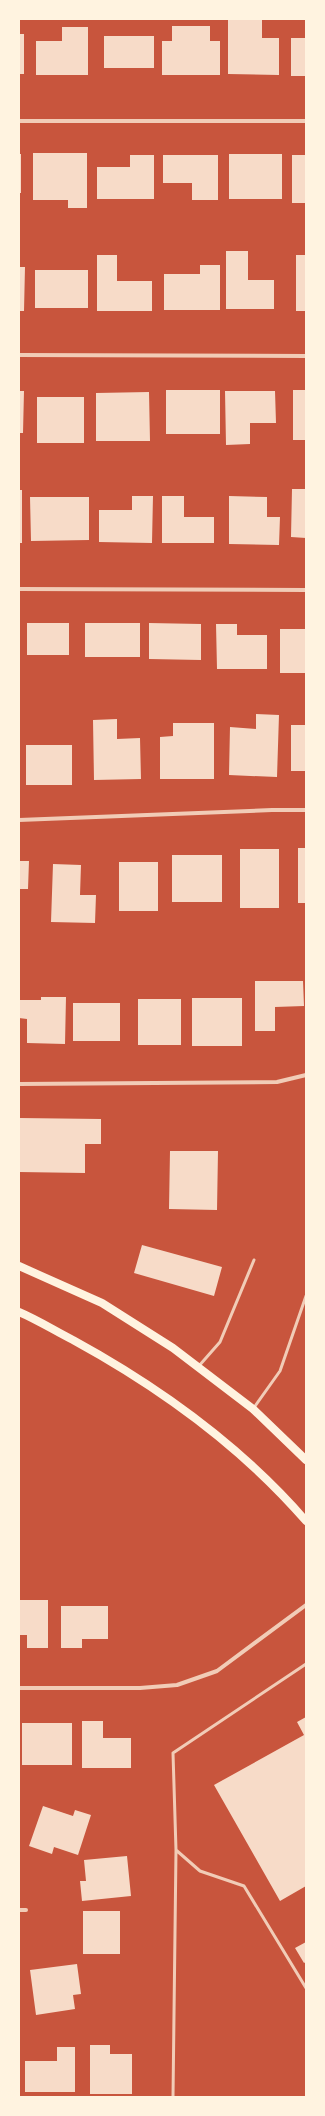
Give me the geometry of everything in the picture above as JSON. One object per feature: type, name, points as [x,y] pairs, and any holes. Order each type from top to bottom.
[{"type":"main road","points":[[19,1266],[102,1303],[173,1348],[253,1409],[306,1460]]},
{"type":"main road","points":[[19,1312],[110,1361],[198,1419],[256,1470],[306,1521]]},
{"type":"street","points":[[19,121],[306,121]]},
{"type":"street","points":[[19,354],[306,356]]},
{"type":"street","points":[[19,589],[306,590]]},
{"type":"street","points":[[19,820],[306,810]]},
{"type":"street","points":[[19,1084],[277,1082],[306,1075]]},
{"type":"street","points":[[19,1688],[140,1688],[177,1685],[217,1671],[306,1605]]},
{"type":"street","points":[[19,1910],[26,1910]]},
{"type":"lane","points":[[198,1367],[220,1342],[254,1260]]},
{"type":"lane","points":[[253,1409],[280,1371],[306,1296]]},
{"type":"lane","points":[[173,2097],[176,1850],[173,1753],[306,1664]]},
{"type":"lane","points":[[176,1850],[200,1871],[244,1886],[306,1988]]},
{"type":"building","points":[[228,19],[262,19],[262,38],[279,38],[279,75],[228,74]]},
{"type":"building","points":[[172,26],[210,26],[210,41],[220,41],[220,75],[162,75],[162,41],[172,41]]},
{"type":"building","points":[[62,27],[88,27],[88,75],[36,75],[36,41],[62,41]]},
{"type":"building","points":[[19,34],[24,34],[24,74],[19,74]]},
{"type":"building","points":[[104,36],[154,36],[154,68],[104,68]]},
{"type":"building","points":[[291,38],[306,38],[306,76],[291,76]]},
{"type":"building","points":[[33,153],[87,153],[87,208],[68,208],[68,200],[33,200]]},
{"type":"building","points":[[19,154],[21,154],[21,193],[19,193]]},
{"type":"building","points":[[229,154],[282,154],[282,199],[229,199]]},
{"type":"building","points":[[130,155],[154,155],[154,199],[97,199],[97,167],[130,167]]},
{"type":"building","points":[[163,155],[218,155],[218,200],[192,200],[192,183],[163,183]]},
{"type":"building","points":[[292,155],[306,155],[306,203],[292,203]]},
{"type":"building","points":[[226,251],[248,251],[248,280],[274,280],[274,309],[226,309]]},
{"type":"building","points":[[97,255],[117,255],[117,281],[152,281],[152,311],[97,311]]},
{"type":"building","points":[[296,255],[306,255],[306,311],[296,311]]},
{"type":"building","points":[[200,265],[220,265],[220,310],[164,310],[164,274],[200,274]]},
{"type":"building","points":[[19,267],[25,267],[24,311],[19,311]]},
{"type":"building","points":[[35,270],[88,270],[88,308],[35,308]]},
{"type":"building","points":[[166,390],[220,390],[220,434],[166,434]]},
{"type":"building","points":[[293,390],[306,390],[306,440],[293,440]]},
{"type":"building","points":[[19,391],[24,391],[23,433],[19,433]]},
{"type":"building","points":[[225,391],[275,391],[276,423],[250,423],[250,444],[226,445]]},
{"type":"building","points":[[149,392],[150,441],[96,441],[96,393]]},
{"type":"building","points":[[37,397],[84,397],[84,443],[37,443]]},
{"type":"building","points":[[292,489],[306,489],[306,538],[291,537]]},
{"type":"building","points":[[19,490],[22,490],[22,543],[19,543]]},
{"type":"building","points":[[132,496],[153,496],[152,543],[99,542],[99,510],[132,510]]},
{"type":"building","points":[[162,496],[184,496],[184,517],[214,517],[214,543],[162,543]]},
{"type":"building","points":[[229,496],[267,497],[267,517],[280,517],[279,545],[229,544]]},
{"type":"building","points":[[30,497],[89,497],[89,540],[31,541]]},
{"type":"building","points":[[27,623],[69,623],[69,655],[27,655]]},
{"type":"building","points":[[85,623],[140,623],[140,657],[85,657]]},
{"type":"building","points":[[149,623],[201,624],[201,660],[149,659]]},
{"type":"building","points":[[216,624],[237,624],[237,635],[267,635],[267,669],[217,669]]},
{"type":"building","points":[[280,629],[306,629],[306,673],[280,673]]},
{"type":"building","points":[[256,714],[279,715],[277,777],[229,775],[230,727],[256,729]]},
{"type":"building","points":[[117,719],[117,739],[140,738],[141,779],[94,780],[93,720]]},
{"type":"building","points":[[173,723],[214,723],[214,779],[160,779],[160,737],[173,736]]},
{"type":"building","points":[[291,725],[306,725],[306,771],[291,771]]},
{"type":"building","points":[[26,745],[72,745],[72,785],[26,785]]},
{"type":"building","points":[[298,848],[306,848],[306,903],[298,903]]},
{"type":"building","points":[[240,849],[279,849],[279,908],[240,908]]},
{"type":"building","points":[[172,855],[222,855],[222,902],[172,902]]},
{"type":"building","points":[[19,861],[29,861],[28,889],[19,889]]},
{"type":"building","points":[[119,862],[158,862],[158,911],[119,911]]},
{"type":"building","points":[[53,864],[81,865],[80,895],[96,895],[95,923],[51,922]]},
{"type":"building","points":[[255,981],[303,981],[304,1006],[275,1007],[275,1031],[255,1031]]},
{"type":"building","points":[[41,997],[66,997],[65,1044],[27,1043],[27,1019],[19,1018],[19,1000],[41,1000]]},
{"type":"building","points":[[192,998],[242,998],[242,1046],[192,1046]]},
{"type":"building","points":[[138,999],[181,999],[181,1045],[138,1045]]},
{"type":"building","points":[[73,1003],[120,1003],[120,1041],[73,1041]]},
{"type":"building","points":[[19,1118],[101,1119],[101,1144],[85,1144],[85,1173],[19,1172]]},
{"type":"building","points":[[170,1151],[218,1151],[217,1210],[169,1209]]},
{"type":"building","points":[[142,1245],[222,1267],[214,1296],[134,1273]]},
{"type":"building","points":[[19,1600],[48,1600],[48,1648],[27,1648],[27,1635],[19,1635]]},
{"type":"building","points":[[61,1606],[108,1606],[108,1639],[82,1639],[82,1648],[61,1648]]},
{"type":"building","points":[[306,1717],[306,1886],[280,1901],[214,1785],[304,1735],[297,1722]]},
{"type":"building","points":[[82,1721],[103,1721],[103,1738],[131,1738],[131,1768],[82,1768]]},
{"type":"building","points":[[22,1723],[72,1723],[72,1765],[22,1765]]},
{"type":"building","points":[[43,1806],[73,1816],[75,1810],[91,1815],[78,1855],[54,1847],[52,1854],[29,1846]]},
{"type":"building","points":[[127,1856],[131,1896],[82,1901],[80,1881],[86,1881],[84,1860]]},
{"type":"building","points":[[83,1911],[120,1911],[120,1954],[83,1954]]},
{"type":"building","points":[[306,1942],[306,1962],[304,1963],[295,1948]]},
{"type":"building","points":[[77,1964],[81,1994],[73,1995],[75,2009],[36,2015],[30,1970]]},
{"type":"building","points":[[90,2045],[110,2045],[110,2054],[132,2054],[132,2094],[90,2094]]},
{"type":"building","points":[[57,2047],[75,2047],[75,2092],[25,2092],[25,2061],[57,2061]]}]
